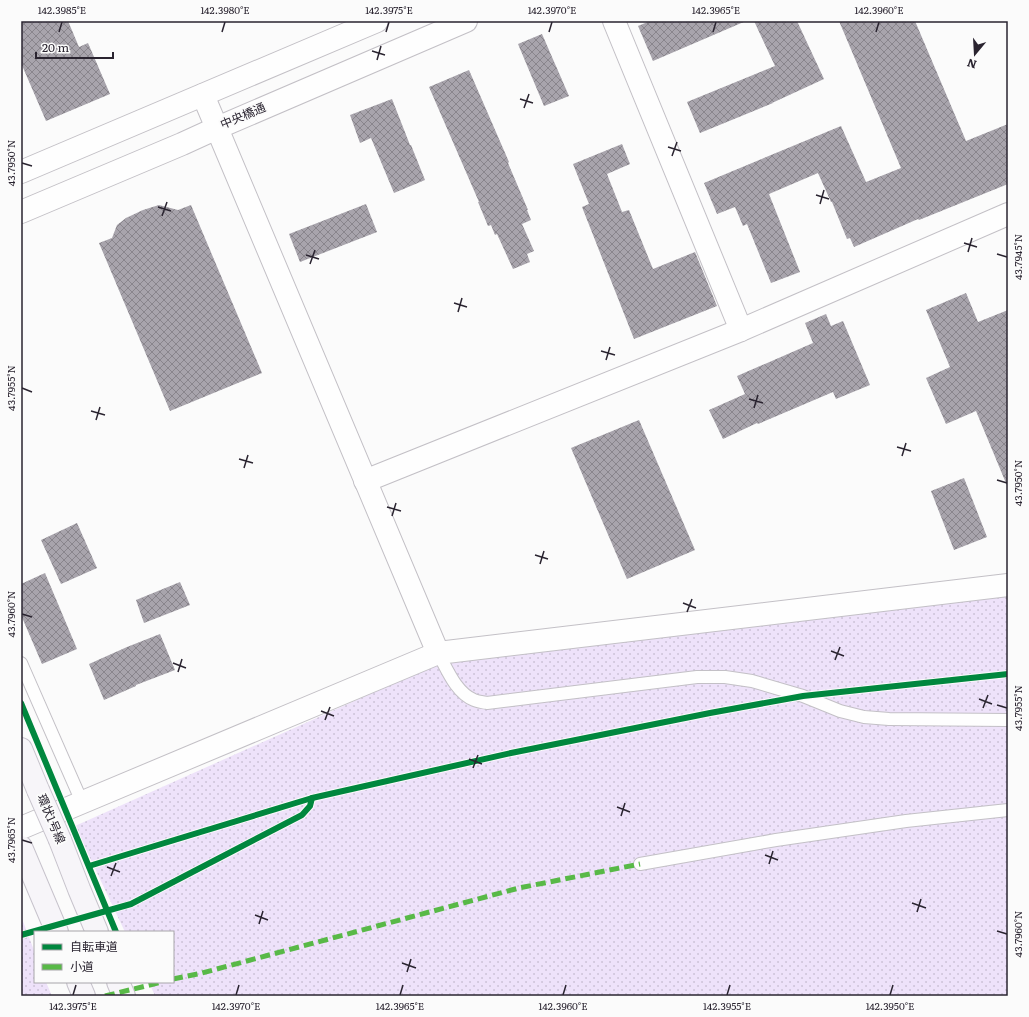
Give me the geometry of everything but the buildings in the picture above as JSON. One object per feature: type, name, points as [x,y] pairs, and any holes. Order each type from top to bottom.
[{"type":"main road","name":"環状1号線","points":[[21,750],[60,840],[97,931]]},
{"type":"main road","points":[[23,851],[57,931]]},
{"type":"main road","points":[[78,983],[84,996]]},
{"type":"main road","points":[[118,983],[124,996]]},
{"type":"street","points":[[21,172],[377,21]]},
{"type":"street","name":"中央橋通","points":[[21,212],[466,21]]},
{"type":"street","points":[[614,21],[741,330]]},
{"type":"street","points":[[203,95],[438,653]]},
{"type":"street","points":[[365,481],[741,330],[1008,214]]},
{"type":"street","points":[[21,828],[438,653],[1008,584]]},
{"type":"lane","points":[[438,653],[458,689],[476,701],[487,703],[697,677],[725,677],[752,681],[803,696],[840,711],[864,717],[889,719],[1008,720]]},
{"type":"lane","points":[[21,663],[82,802]]},
{"type":"lane","points":[[640,864],[776,840],[906,821],[1008,810]]},
{"type":"shaded area","points":[[1008,595],[1008,996],[155,996],[149,983],[174,983],[174,931],[125,931],[75,826],[446,660]]},
{"type":"shaded area","points":[[21,916],[34,950],[34,983],[46,983],[52,996],[21,996]]},
{"type":"marked path","points":[[174,979],[202,973],[519,888],[640,864]]},
{"type":"marked path","points":[[105,996],[158,983]]},
{"type":"cycle path","points":[[89,866],[312,798],[511,753],[803,696],[1008,674]]},
{"type":"cycle path","points":[[21,703],[116,931]]},
{"type":"cycle path","points":[[35,931],[131,904],[302,815],[310,806],[312,798]]},
{"type":"cycle path","points":[[21,935],[34,931]]}]
